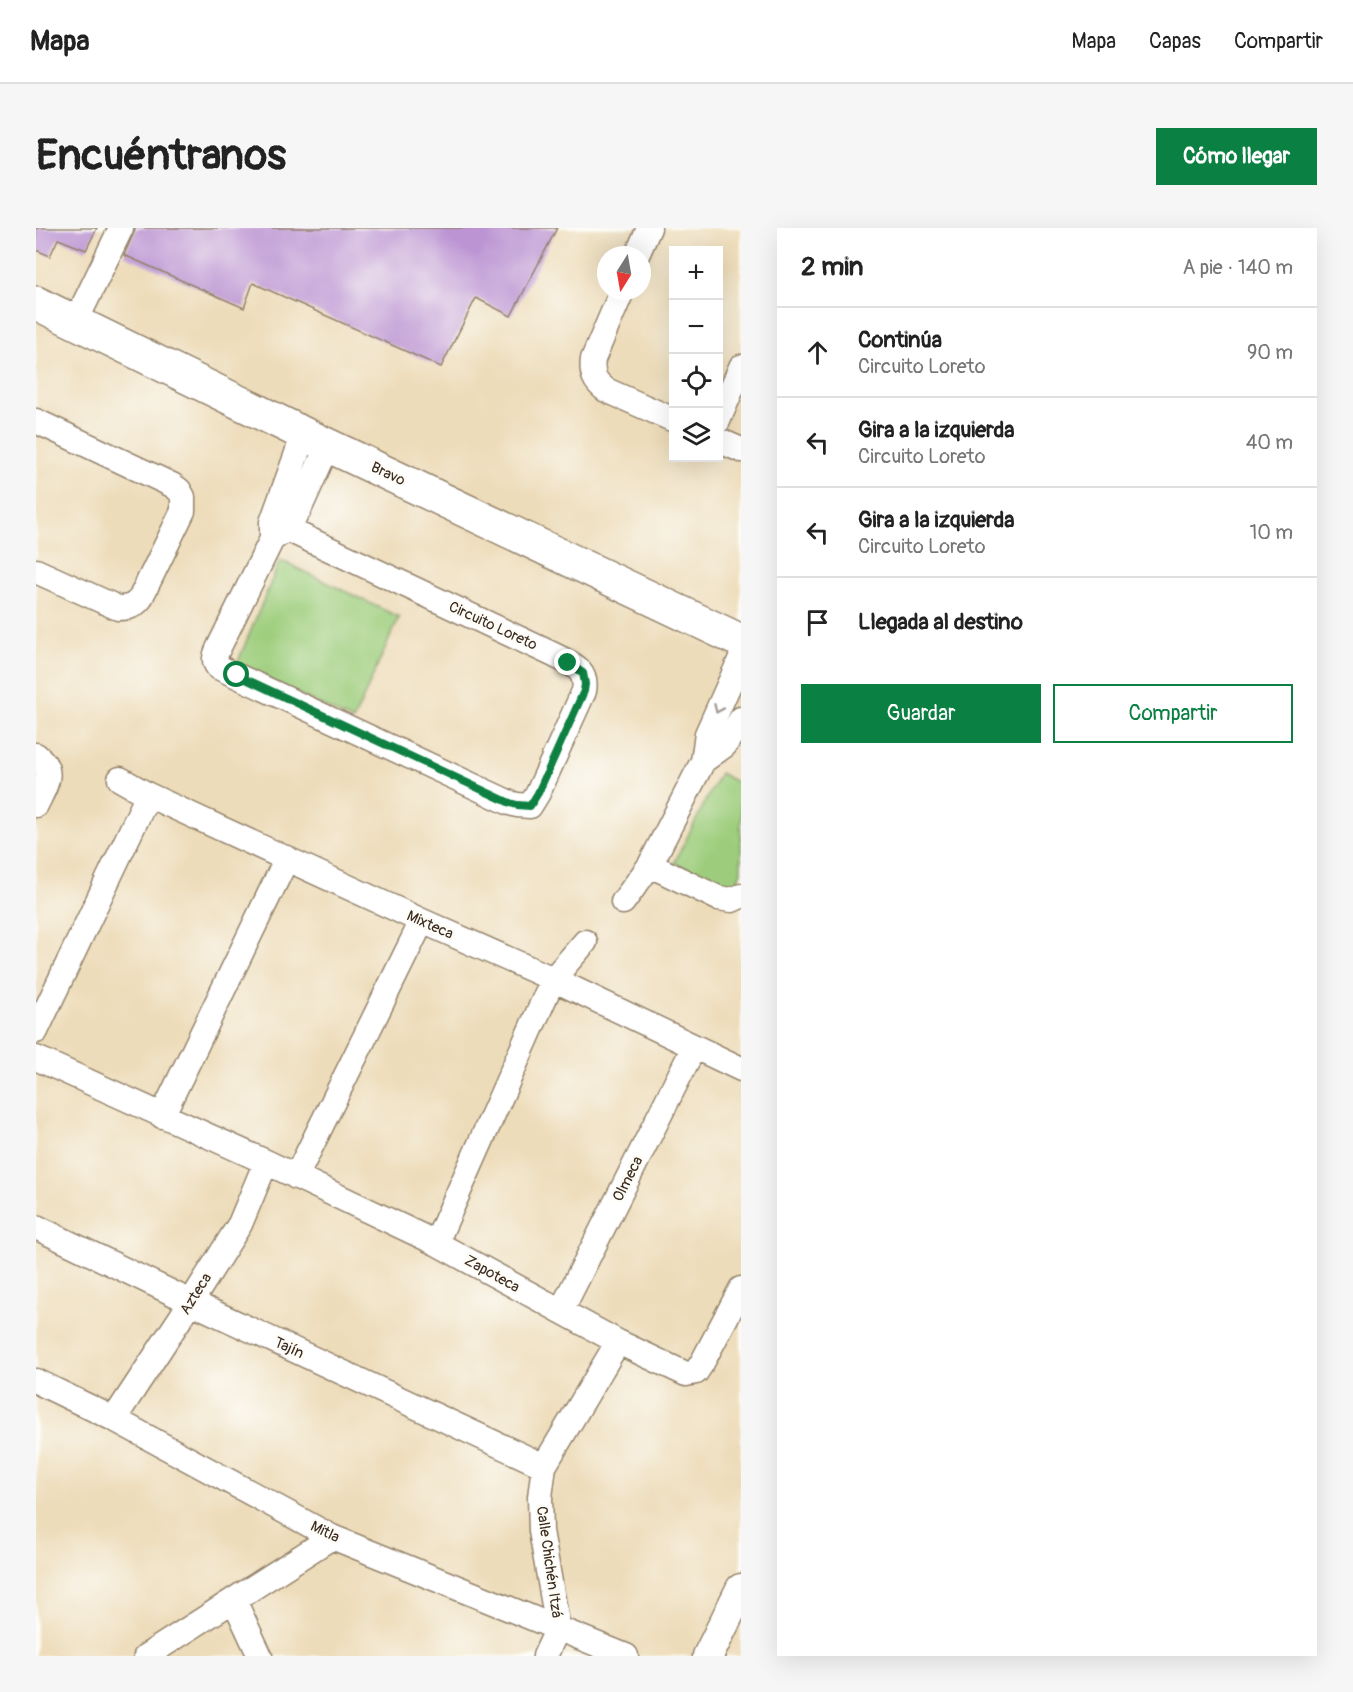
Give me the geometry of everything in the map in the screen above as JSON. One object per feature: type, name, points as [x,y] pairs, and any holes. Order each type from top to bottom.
[{"type":"main road","name":"Bravo","points":[[36,303],[316,440],[741,641]]},
{"type":"street","points":[[76,321],[121,228]]},
{"type":"street","points":[[641,246],[649,228]]},
{"type":"street","points":[[618,300],[593,359],[592,369],[597,383],[606,390],[669,418]]},
{"type":"street","points":[[723,409],[741,367]]},
{"type":"street","points":[[36,421],[172,485],[183,497],[180,519],[140,599],[134,606],[118,608],[36,571]]},
{"type":"street","points":[[277,530],[316,440]]},
{"type":"street","points":[[723,442],[741,450]]},
{"type":"street","name":"Circuito Loreto","points":[[277,530],[554,655],[583,673],[584,691],[530,806],[510,803],[218,667],[214,660],[218,649],[277,530]]},
{"type":"street","points":[[724,744],[741,658]]},
{"type":"street","points":[[622,902],[650,865],[704,762],[724,744],[741,718]]},
{"type":"street","points":[[36,805],[47,781],[48,772],[41,759]]},
{"type":"street","name":"Mixteca","points":[[120,780],[422,921],[553,979],[741,1069]]},
{"type":"street","points":[[36,1031],[148,795]]},
{"type":"street","points":[[162,1116],[287,858]]},
{"type":"street","points":[[650,865],[718,898],[732,900],[741,896]]},
{"type":"street","points":[[296,1177],[422,921]]},
{"type":"street","points":[[436,1243],[553,979],[585,942]]},
{"type":"street","name":"Olmeca","points":[[561,1311],[694,1047]]},
{"type":"street","name":"Zapoteca","points":[[36,1058],[266,1162],[436,1243],[618,1342],[686,1374],[696,1372],[702,1363],[741,1289]]},
{"type":"street","name":"Azteca","points":[[114,1419],[240,1224],[266,1162]]},
{"type":"street","name":"Tajín","points":[[36,1227],[191,1302],[544,1466]]},
{"type":"street","name":"Calle Chichén Itzá","points":[[545,1656],[558,1628],[541,1531],[540,1497],[544,1466],[618,1342]]},
{"type":"street","name":"Mitla","points":[[36,1381],[114,1419],[332,1537],[626,1656]]},
{"type":"street","points":[[146,1656],[332,1537]]},
{"type":"street","points":[[708,1656],[734,1618],[741,1589]]},
{"type":"street","points":[[234,1600],[260,1656]]},
{"type":"green space","points":[[280,560],[399,617],[353,721],[237,664]]},
{"type":"green space","points":[[720,773],[741,785],[741,872],[734,888],[674,863]]},
{"type":"building","points":[[36,228],[97,228],[86,250],[58,239],[50,256],[36,250]]},
{"type":"building","points":[[136,228],[557,228],[511,316],[476,298],[441,367],[253,283],[244,308],[124,255]]},
{"type":"route","points":[[237,675],[510,803],[530,806],[584,691],[583,673],[568,663]]}]
